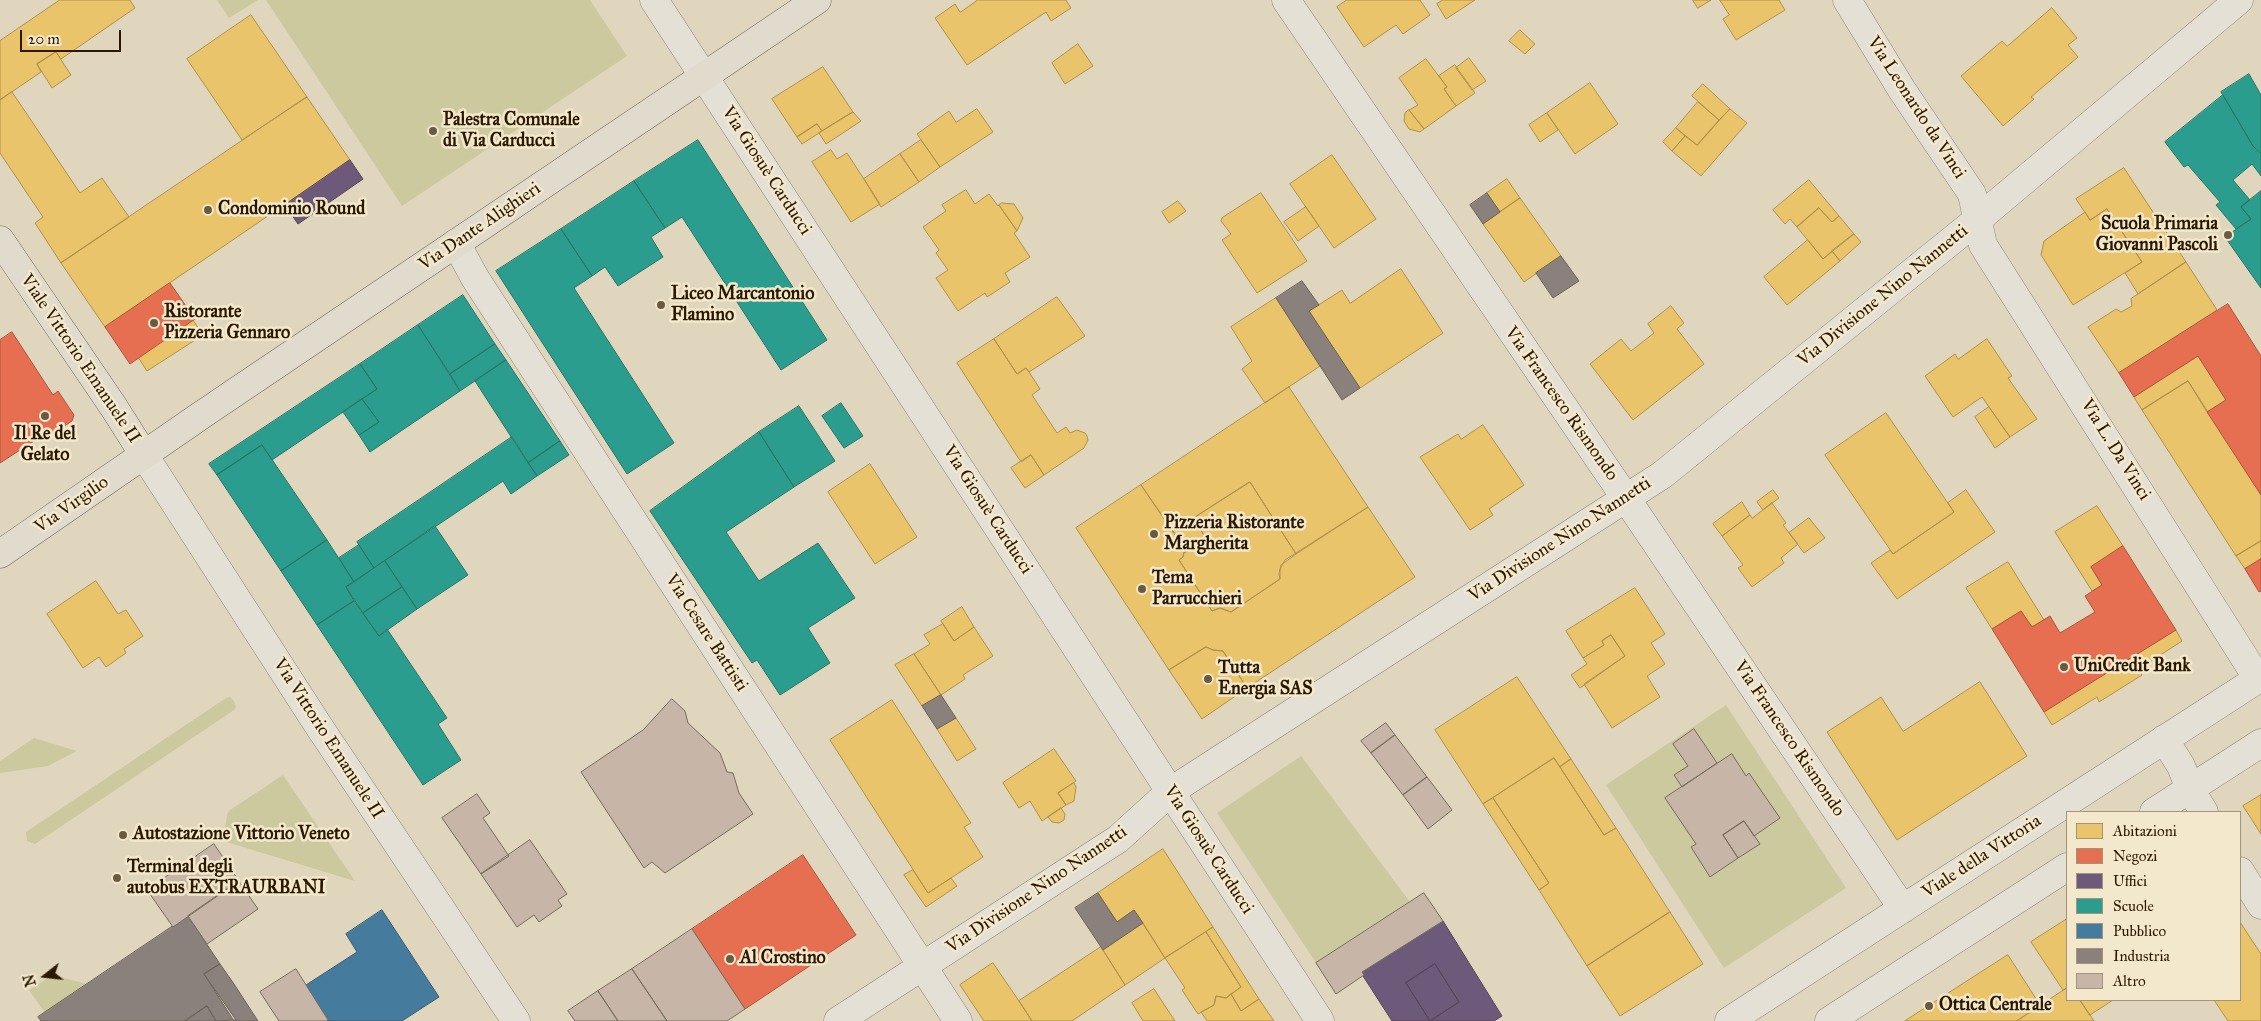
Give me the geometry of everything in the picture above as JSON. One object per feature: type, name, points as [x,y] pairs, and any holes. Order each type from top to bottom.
[{"type":"main road","name":"Via Dante Alighieri","points":[[144,454],[817,0]]},
{"type":"main road","name":"Viale Vittorio Emanuele II","points":[[0,240],[144,454]]},
{"type":"main road","name":"Via Virgilio","points":[[0,554],[144,454]]},
{"type":"street","name":"Via Giosuè Carducci","points":[[654,0],[1320,1021]]},
{"type":"street","name":"Via Francesco Rismondo","points":[[1286,0],[1903,908]]},
{"type":"street","name":"Via Leonardo da Vinci","points":[[1846,0],[1902,90],[1972,194],[1977,220]]},
{"type":"street","name":"Via Divisione Nino Nannetti","points":[[838,1021],[1118,839],[1170,791],[1670,468],[1977,220],[2239,0]]},
{"type":"street","name":"Via L. Da Vinci","points":[[1977,220],[1983,244],[2260,678]]},
{"type":"street","name":"Via Cesare Battisti","points":[[456,243],[475,278],[958,1021]]},
{"type":"street","name":"Via Vittorio Emanuele II","points":[[144,454],[313,717],[516,1021]]},
{"type":"street","name":"Viale della Vittoria","points":[[1729,1021],[2260,678]]},
{"type":"street","points":[[2164,739],[2181,766],[2190,789],[2203,811]]},
{"type":"street","points":[[2156,811],[2261,743]]},
{"type":"street","points":[[1829,1021],[2066,868]]},
{"type":"street","points":[[2241,873],[2261,905]]},
{"type":"shaded area","points":[[217,0],[258,0],[229,18]]},
{"type":"shaded area","name":"Palestra Comunale di Via Carducci","points":[[266,0],[590,0],[627,56],[402,206]]},
{"type":"shaded area","points":[[230,697],[236,707],[234,710],[35,844],[27,841],[26,832]]},
{"type":"shaded area","points":[[1726,705],[1846,888],[1724,968],[1606,785]]},
{"type":"shaded area","points":[[34,738],[77,751],[48,766],[0,773],[0,761]]},
{"type":"shaded area","points":[[1301,756],[1410,902],[1316,963],[1217,813]]},
{"type":"shaded area","points":[[283,775],[355,881],[223,841],[227,815],[230,810]]},
{"type":"shaded area","points":[[53,975],[87,984],[45,1013],[29,990]]},
{"type":"building: Abitazioni","points":[[60,0],[130,0],[135,8],[61,59],[56,52],[37,64],[41,72],[0,100],[0,41]]},
{"type":"building: Abitazioni","points":[[978,0],[1066,0],[1071,8],[1051,21],[1046,12],[967,65],[935,18],[955,4],[960,12]]},
{"type":"building: Abitazioni","points":[[1347,0],[1420,0],[1430,15],[1403,34],[1396,25],[1364,47],[1337,7]]},
{"type":"building: Abitazioni","points":[[1443,0],[1475,0],[1446,19],[1437,4]]},
{"type":"building: Abitazioni","points":[[1693,0],[1711,0],[1698,8]]},
{"type":"building: Abitazioni","points":[[1720,0],[1779,0],[1785,10],[1736,40],[1723,19],[1729,15]]},
{"type":"building: Abitazioni","points":[[2052,8],[2077,38],[2068,45],[2078,57],[2031,97],[2034,99],[2003,126],[1961,76],[2002,41],[2007,46]]},
{"type":"building: Abitazioni","points":[[251,15],[307,97],[242,140],[187,59]]},
{"type":"building: Abitazioni","points":[[1520,30],[1535,44],[1525,54],[1509,41]]},
{"type":"building: Abitazioni","points":[[1078,44],[1093,66],[1065,84],[1052,63]]},
{"type":"building: Abitazioni","points":[[56,52],[71,75],[52,88],[37,64]]},
{"type":"building: Abitazioni","points":[[1469,58],[1486,81],[1472,90],[1456,68]]},
{"type":"building: Abitazioni","points":[[1426,59],[1447,87],[1444,89],[1456,106],[1424,129],[1409,110],[1418,105],[1399,78]]},
{"type":"building: Abitazioni","points":[[1455,65],[1475,93],[1456,106],[1444,89],[1447,87],[1439,76]]},
{"type":"building: Abitazioni","points":[[823,67],[853,112],[822,131],[817,124],[797,137],[772,99]]},
{"type":"building: Abitazioni","points":[[1590,83],[1618,124],[1575,154],[1547,113]]},
{"type":"building: Abitazioni","points":[[1703,84],[1730,109],[1719,120],[1692,96]]},
{"type":"building: Abitazioni","points":[[12,92],[80,193],[102,178],[129,217],[61,263],[35,223],[43,217],[0,153],[0,100]]},
{"type":"building: Abitazioni","name":"Condominio Round","points":[[307,97],[350,160],[105,327],[61,263]]},
{"type":"building: Abitazioni","points":[[1698,102],[1719,120],[1697,145],[1676,128]]},
{"type":"building: Abitazioni","points":[[977,109],[993,132],[940,167],[917,134],[949,111],[956,122]]},
{"type":"building: Abitazioni","points":[[1730,109],[1747,123],[1701,176],[1672,151],[1685,136],[1697,145]]},
{"type":"building: Abitazioni","points":[[1409,110],[1424,129],[1420,132],[1409,129],[1404,121],[1405,113]]},
{"type":"building: Abitazioni","points":[[853,112],[861,121],[826,144],[819,133]]},
{"type":"building: Abitazioni","points":[[1547,113],[1558,130],[1540,142],[1529,125]]},
{"type":"building: Abitazioni","points":[[817,124],[822,131],[802,144],[797,137]]},
{"type":"building: Abitazioni","points":[[1676,128],[1685,136],[1672,151],[1663,142]]},
{"type":"building: Abitazioni","points":[[921,140],[940,167],[919,182],[900,154]]},
{"type":"building: Abitazioni","points":[[831,150],[837,159],[847,153],[880,204],[851,222],[812,162]]},
{"type":"building: Abitazioni","points":[[900,154],[919,182],[881,207],[864,179]]},
{"type":"building: Abitazioni","points":[[1332,155],[1376,219],[1334,248],[1290,184]]},
{"type":"building: Abitazioni","points":[[2124,168],[2186,262],[2138,294],[2125,273],[2142,262],[2107,209],[2090,220],[2076,199]]},
{"type":"building: Abitazioni","points":[[1507,179],[1520,198],[1500,212],[1487,193]]},
{"type":"building: Abitazioni","points":[[1809,180],[1839,216],[1832,222],[1819,208],[1797,227],[1790,219],[1785,224],[1773,210]]},
{"type":"building: Abitazioni","points":[[966,190],[975,204],[989,194],[1017,231],[1014,233],[1030,257],[1005,273],[1010,282],[987,297],[985,293],[958,311],[936,278],[948,270],[936,253],[939,250],[923,227],[946,211],[942,205]]},
{"type":"building: Abitazioni","points":[[1261,193],[1307,261],[1257,293],[1222,240],[1231,234],[1221,221],[1222,218]]},
{"type":"building: Abitazioni","points":[[1520,198],[1561,256],[1524,282],[1483,224]]},
{"type":"building: Abitazioni","points":[[1178,201],[1186,211],[1169,223],[1162,212]]},
{"type":"building: Abitazioni","points":[[1002,203],[1014,204],[1023,218],[1017,231],[999,205]]},
{"type":"building: Abitazioni","points":[[1306,207],[1319,226],[1298,241],[1284,222]]},
{"type":"building: Abitazioni","points":[[1819,208],[1832,222],[1839,216],[1854,234],[1823,259],[1797,227]]},
{"type":"building: Abitazioni","points":[[2107,209],[2142,262],[2073,305],[2041,255],[2044,241],[2085,212],[2090,220]]},
{"type":"building: Abitazioni","points":[[1854,234],[1861,242],[1840,261],[1832,251]]},
{"type":"building: Abitazioni","points":[[1808,240],[1823,259],[1832,251],[1840,261],[1787,305],[1764,277]]},
{"type":"building: Abitazioni","points":[[2186,262],[2217,310],[2119,373],[2088,327],[2116,309],[2121,312],[2132,306],[2131,299]]},
{"type":"building: Abitazioni","points":[[1401,269],[1443,333],[1360,388],[1309,311],[1342,290],[1350,303]]},
{"type":"building: Abitazioni","points":[[1057,297],[1085,336],[1029,372],[1026,368],[1017,374],[994,339]]},
{"type":"building: Abitazioni","points":[[1276,298],[1320,366],[1265,403],[1242,369],[1252,361],[1231,327]]},
{"type":"building: Abitazioni","points":[[1671,306],[1684,323],[1677,329],[1704,364],[1633,420],[1590,364],[1621,339],[1631,351],[1654,333],[1648,324]]},
{"type":"building: Abitazioni","points":[[193,320],[203,335],[147,371],[138,357]]},
{"type":"building: Abitazioni","points":[[994,339],[1017,374],[1026,368],[1029,372],[1040,389],[1032,395],[1057,433],[1066,427],[1070,433],[1077,430],[1085,433],[1087,436],[1088,440],[1084,448],[1044,475],[1031,455],[1021,462],[957,363]]},
{"type":"building: Abitazioni","points":[[1987,339],[2012,376],[2008,378],[2037,419],[2010,437],[1982,397],[1953,417],[1925,376],[1955,354],[1958,359]]},
{"type":"building: Abitazioni","points":[[2198,356],[2226,400],[2207,412],[2188,381],[2142,410],[2134,397]]},
{"type":"building: Abitazioni","points":[[2188,381],[2261,495],[2261,541],[2236,556],[2142,410]]},
{"type":"building: Abitazioni","points":[[1289,387],[1368,507],[1296,554],[1250,482],[1173,531],[1141,485]]},
{"type":"building: Abitazioni","points":[[1989,407],[2010,437],[1995,448],[1975,417]]},
{"type":"building: Abitazioni","points":[[1886,413],[1954,512],[1893,554],[1825,455]]},
{"type":"building: Abitazioni","points":[[1483,425],[1524,485],[1489,509],[1493,515],[1470,530],[1420,457],[1458,434],[1461,439]]},
{"type":"building: Abitazioni","points":[[1031,455],[1044,475],[1025,488],[1011,468]]},
{"type":"building: Abitazioni","points":[[870,464],[917,537],[875,564],[828,492]]},
{"type":"building: Abitazioni","points":[[1250,482],[1296,554],[1281,565],[1280,579],[1231,612],[1220,608],[1212,611],[1179,560],[1183,557],[1184,553],[1206,539],[1194,518]]},
{"type":"building: Abitazioni","points":[[1141,485],[1177,538],[1185,545],[1183,557],[1179,560],[1212,611],[1220,608],[1231,612],[1280,579],[1280,569],[1285,560],[1368,507],[1415,577],[1247,688],[1223,651],[1206,647],[1169,670],[1076,528]]},
{"type":"building: Abitazioni","points":[[1773,490],[1779,498],[1763,510],[1757,502]]},
{"type":"building: Abitazioni","points":[[1966,490],[1995,532],[1897,599],[1871,563],[1890,550],[1893,554],[1954,512],[1948,503]]},
{"type":"building: Abitazioni","points":[[1742,502],[1750,515],[1722,536],[1713,524]]},
{"type":"building: Abitazioni","points":[[1772,503],[1786,523],[1783,525],[1798,544],[1781,558],[1784,563],[1752,587],[1738,568],[1743,565],[1722,536],[1750,515],[1752,518]]},
{"type":"building: Abitazioni","points":[[2097,506],[2123,546],[2091,567],[2102,585],[2092,591],[2055,532]]},
{"type":"building: Abitazioni","points":[[1194,518],[1206,539],[1184,553],[1185,545],[1173,531]]},
{"type":"building: Abitazioni","points":[[1809,518],[1825,538],[1804,553],[1789,533]]},
{"type":"building: Abitazioni","points":[[2261,541],[2261,559],[2245,569],[2236,556]]},
{"type":"building: Abitazioni","points":[[2008,562],[2044,620],[2032,627],[2021,611],[1992,629],[1966,588]]},
{"type":"building: Abitazioni","points":[[96,581],[118,614],[126,610],[143,636],[124,649],[126,653],[106,667],[99,657],[83,668],[47,614]]},
{"type":"building: Abitazioni","points":[[1635,588],[1665,634],[1651,643],[1665,664],[1647,676],[1660,697],[1612,728],[1584,684],[1625,656],[1611,635],[1602,641],[1604,645],[1583,658],[1566,631]]},
{"type":"building: Abitazioni","points":[[962,607],[974,627],[954,641],[941,621]]},
{"type":"building: Abitazioni","points":[[943,624],[954,641],[974,627],[993,656],[963,675],[965,679],[941,695],[914,654],[930,644],[924,635]]},
{"type":"building: Abitazioni","points":[[2176,630],[2182,641],[2139,669],[2142,675],[2099,702],[2097,697],[2052,725],[2044,712]]},
{"type":"building: Abitazioni","points":[[1611,635],[1625,656],[1580,688],[1571,675],[1587,664],[1583,658],[1604,645],[1602,641]]},
{"type":"building: Abitazioni","name":"Tutta Energia SAS","points":[[1206,647],[1223,651],[1247,688],[1202,719],[1169,670]]},
{"type":"building: Abitazioni","points":[[914,654],[941,695],[922,706],[895,665]]},
{"type":"building: Abitazioni","points":[[1517,677],[1571,759],[1560,767],[1554,758],[1483,804],[1435,730]]},
{"type":"building: Abitazioni","points":[[1980,682],[2027,756],[1897,840],[1827,732],[1881,697],[1903,731]]},
{"type":"building: Abitazioni","points":[[892,700],[971,823],[964,827],[983,857],[928,893],[830,740]]},
{"type":"building: Abitazioni","points":[[956,718],[976,749],[957,761],[937,729]]},
{"type":"building: Abitazioni","points":[[1054,749],[1076,781],[1058,793],[1066,805],[1042,821],[1030,801],[1019,808],[1003,783]]},
{"type":"building: Abitazioni","points":[[1554,758],[1604,835],[1616,828],[1670,912],[1587,966],[1539,890],[1549,883],[1493,798]]},
{"type":"building: Abitazioni","points":[[1571,759],[1616,828],[1604,835],[1560,767]]},
{"type":"building: Abitazioni","points":[[1074,783],[1076,787],[1074,801],[1066,805],[1058,793]]},
{"type":"building: Abitazioni","points":[[2261,795],[2261,834],[2243,806]]},
{"type":"building: Abitazioni","points":[[1493,798],[1549,883],[1539,890],[1483,804]]},
{"type":"building: Abitazioni","points":[[1061,808],[1065,814],[1064,820],[1059,823],[1052,822],[1048,817]]},
{"type":"building: Abitazioni","points":[[1163,849],[1213,927],[1165,958],[1134,910],[1117,922],[1098,893]]},
{"type":"building: Abitazioni","points":[[913,870],[928,893],[951,878],[957,886],[926,907],[904,875]]},
{"type":"building: Abitazioni","points":[[1670,912],[1703,964],[1620,1016],[1587,966]]},
{"type":"building: Abitazioni","points":[[2066,920],[2066,988],[2063,990],[2031,942]]},
{"type":"building: Abitazioni","points":[[1143,923],[1165,958],[1125,985],[1103,950]]},
{"type":"building: Abitazioni","points":[[2241,924],[2261,954],[2261,1021],[2228,1021],[2215,1001],[2241,1001]]},
{"type":"building: Abitazioni","points":[[1213,927],[1259,999],[1241,1011],[1231,994],[1241,987],[1206,932]]},
{"type":"building: Abitazioni","points":[[1206,932],[1241,987],[1226,998],[1216,996],[1214,1005],[1198,1014],[1182,990],[1185,988],[1165,958]]},
{"type":"building: Abitazioni","points":[[1101,947],[1125,985],[1072,1021],[1032,1021],[1019,1001]]},
{"type":"building: Abitazioni","points":[[2008,955],[2040,1005],[2017,1021],[1905,1021]]},
{"type":"building: Abitazioni","points":[[993,963],[1032,1021],[984,1021],[960,985]]},
{"type":"building: Abitazioni","points":[[1154,989],[1175,1021],[1143,1021],[1132,1003]]},
{"type":"building: Abitazioni","points":[[2066,989],[2066,1001],[2081,1001],[2094,1021],[2017,1021]]},
{"type":"building: Abitazioni","points":[[1231,994],[1241,1011],[1259,999],[1274,1021],[1207,1021],[1201,1012],[1214,1005],[1216,996],[1226,998]]},
{"type":"building: Abitazioni","points":[[2081,1001],[2111,1001],[2090,1015]]},
{"type":"building: Negozi","points":[[170,283],[195,319],[130,364],[105,327]]},
{"type":"building: Negozi","points":[[2228,304],[2261,356],[2261,495],[2207,412],[2226,400],[2198,356],[2134,397],[2119,373]]},
{"type":"building: Negozi","points":[[12,332],[53,395],[58,391],[74,415],[72,421],[42,440],[40,437],[0,463],[0,340]]},
{"type":"building: Negozi","points":[[2123,546],[2176,630],[2044,712],[1992,629],[2021,611],[2032,627],[2050,616],[2060,633],[2095,612],[2085,596],[2102,585],[2091,567]]},
{"type":"building: Negozi","points":[[2261,559],[2261,591],[2259,592],[2245,569]]},
{"type":"building: Negozi","points":[[803,855],[856,935],[745,1009],[692,929]]},
{"type":"building: Uffici","points":[[350,160],[363,179],[298,224],[285,205]]},
{"type":"building: Uffici","points":[[1443,921],[1502,1016],[1494,1021],[1430,1021],[1392,1021],[1362,972]],"holes":[[[1435,964],[1459,1002],[1430,1021],[1406,983]]]},
{"type":"building: Uffici","points":[[1435,964],[1459,1002],[1430,1021],[1406,983]]},
{"type":"building: Scuole","points":[[2249,74],[2261,95],[2261,154],[2253,146],[2221,92]]},
{"type":"building: Scuole","points":[[2223,95],[2253,146],[2261,154],[2261,176],[2252,164],[2233,180],[2250,200],[2241,207],[2251,219],[2236,229],[2216,205],[2220,202],[2188,165],[2184,167],[2165,142]]},
{"type":"building: Scuole","points":[[698,140],[827,340],[781,370],[682,217],[665,228],[634,181]]},
{"type":"building: Scuole","points":[[634,181],[665,228],[651,237],[663,257],[618,286],[605,267],[592,276],[561,229]]},
{"type":"building: Scuole","points":[[2261,191],[2261,288],[2225,237],[2251,219],[2241,207]]},
{"type":"building: Scuole","points":[[561,229],[592,276],[574,288],[674,443],[627,474],[496,271]]},
{"type":"building: Scuole","points":[[463,295],[495,344],[450,374],[418,325]]},
{"type":"building: Scuole","points":[[418,325],[460,391],[370,452],[359,435],[379,422],[362,399],[377,389],[360,364]]},
{"type":"building: Scuole","points":[[495,344],[506,360],[460,391],[450,374]]},
{"type":"building: Scuole","points":[[506,360],[560,441],[528,463],[475,381]]},
{"type":"building: Scuole","points":[[360,364],[377,389],[272,460],[262,445],[217,475],[209,464]]},
{"type":"building: Scuole","points":[[362,399],[379,422],[359,435],[343,412]]},
{"type":"building: Scuole","points":[[841,403],[863,436],[844,448],[822,416]]},
{"type":"building: Scuole","points":[[799,406],[835,461],[794,487],[759,432]]},
{"type":"building: Scuole","points":[[759,432],[794,487],[726,532],[759,581],[818,543],[855,598],[808,628],[830,663],[780,695],[757,660],[752,663],[650,511]]},
{"type":"building: Scuole","points":[[512,437],[537,476],[511,494],[503,481],[374,568],[357,542]]},
{"type":"building: Scuole","points":[[560,441],[569,455],[537,476],[528,463]]},
{"type":"building: Scuole","points":[[262,445],[327,540],[281,571],[217,475]]},
{"type":"building: Scuole","points":[[435,526],[468,575],[417,609],[385,561]]},
{"type":"building: Scuole","points":[[327,540],[354,582],[346,587],[354,601],[317,625],[281,571]]},
{"type":"building: Scuole","points":[[359,545],[374,568],[354,582],[339,558]]},
{"type":"building: Scuole","points":[[385,561],[402,587],[363,613],[346,587]]},
{"type":"building: Scuole","points":[[402,587],[417,609],[379,636],[363,613]]},
{"type":"building: Scuole","points":[[354,601],[379,636],[387,629],[447,718],[438,724],[461,760],[423,785],[317,625]]},
{"type":"building: Pubblico","points":[[382,910],[439,997],[402,1021],[327,1021],[306,985],[357,952],[346,934]]},
{"type":"building: Industria","points":[[1487,193],[1500,212],[1483,224],[1470,205]]},
{"type":"building: Industria","points":[[1561,256],[1579,281],[1553,298],[1536,273]]},
{"type":"building: Industria","points":[[1302,281],[1319,305],[1309,311],[1360,388],[1342,400],[1276,298]]},
{"type":"building: Industria","points":[[941,695],[956,718],[937,729],[922,706]]},
{"type":"building: Industria","points":[[1098,893],[1117,922],[1134,910],[1143,923],[1103,950],[1075,908]]},
{"type":"building: Industria","points":[[188,916],[220,964],[204,974],[236,1020],[216,1021],[207,1006],[185,1021],[41,1021],[38,1017]]},
{"type":"building: Industria","points":[[220,964],[258,1021],[234,1021],[204,974]]},
{"type":"building: Industria","points":[[207,1006],[216,1021],[185,1021]]},
{"type":"building: Altro","points":[[672,699],[685,711],[688,723],[720,753],[727,772],[733,773],[739,793],[753,814],[665,873],[652,862],[644,868],[581,772],[643,730]]},
{"type":"building: Altro","points":[[1386,723],[1395,735],[1371,753],[1361,741]]},
{"type":"building: Altro","points":[[1694,729],[1717,763],[1682,787],[1674,775],[1688,766],[1673,744]]},
{"type":"building: Altro","points":[[1395,735],[1427,777],[1403,795],[1371,753]]},
{"type":"building: Altro","points":[[1732,754],[1746,776],[1749,773],[1780,818],[1754,836],[1744,821],[1723,835],[1738,858],[1710,877],[1691,847],[1696,844],[1665,798]]},
{"type":"building: Altro","points":[[1427,777],[1452,810],[1428,829],[1403,795]]},
{"type":"building: Altro","points":[[477,794],[490,813],[483,818],[509,856],[481,874],[442,818]]},
{"type":"building: Altro","points":[[1744,821],[1760,844],[1738,858],[1723,835]]},
{"type":"building: Altro","points":[[530,840],[567,894],[558,900],[562,906],[539,922],[534,915],[517,927],[481,874]]},
{"type":"building: Altro","points":[[214,844],[239,881],[173,927],[147,890]]},
{"type":"building: Altro","points":[[239,881],[258,909],[207,944],[188,916]]},
{"type":"building: Altro","points":[[1424,893],[1443,921],[1362,972],[1364,975],[1336,994],[1316,963]]},
{"type":"building: Altro","points":[[692,929],[745,1009],[727,1021],[667,1021],[632,969]]},
{"type":"building: Altro","points":[[296,969],[327,1021],[279,1021],[260,992]]},
{"type":"building: Altro","points":[[632,969],[667,1021],[618,1021],[598,991]]},
{"type":"building: Altro","points":[[598,991],[618,1021],[575,1021],[568,1011]]},
{"type":"place","name":"Palestra Comunale di Via Carducci","points":[[433,131]]},
{"type":"place","name":"Condominio Round","points":[[208,210]]},
{"type":"place","name":"Scuola Primaria Giovanni Pascoli","points":[[2228,235]]},
{"type":"place","name":"Liceo Marcantonio Flamino","points":[[661,305]]},
{"type":"place","name":"Ristorante Pizzeria Gennaro","points":[[154,323]]},
{"type":"place","name":"Il Re del Gelato","points":[[45,416]]},
{"type":"place","name":"Pizzeria Ristorante Margherita","points":[[1154,534]]},
{"type":"place","name":"Tema Parrucchieri","points":[[1142,589]]},
{"type":"place","name":"UniCredit Bank","points":[[2064,667]]},
{"type":"place","name":"Tutta Energia SAS","points":[[1208,679]]},
{"type":"place","name":"Autostazione Vittorio Veneto","points":[[123,835]]},
{"type":"place","name":"Terminal degli autobus EXTRAURBANI","points":[[117,878]]},
{"type":"place","name":"Al Crostino","points":[[730,959]]},
{"type":"place","name":"Ottica Centrale","points":[[1929,1006]]}]
